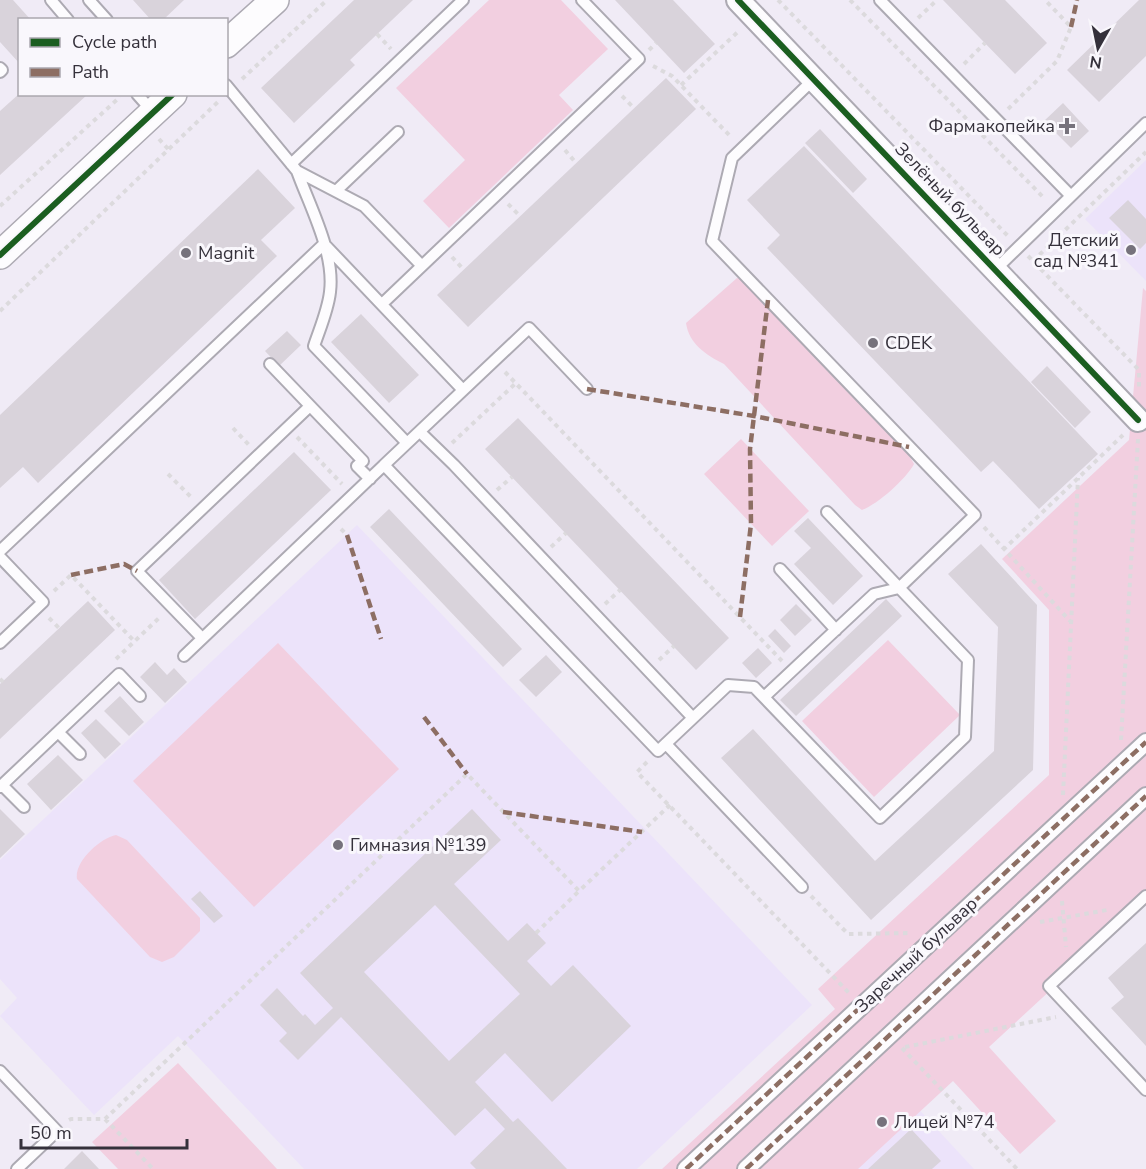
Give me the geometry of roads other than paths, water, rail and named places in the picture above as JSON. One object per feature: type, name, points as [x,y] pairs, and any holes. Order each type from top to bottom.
[{"type":"street","points":[[228,43],[275,0]]},
{"type":"street","name":"Зелёный бульвар","points":[[749,8],[1138,420]]},
{"type":"street","points":[[0,255],[154,100]]},
{"type":"street","name":"Заречный бульвар","points":[[686,1169],[1146,741]]},
{"type":"street","points":[[746,1169],[1146,796]]},
{"type":"lane","points":[[51,0],[67,18]]},
{"type":"lane","points":[[89,0],[105,18]]},
{"type":"lane","points":[[294,167],[463,0]]},
{"type":"lane","points":[[382,304],[639,59],[582,0]]},
{"type":"lane","points":[[880,0],[1071,196]]},
{"type":"lane","points":[[764,698],[874,594],[899,588],[975,515],[712,241],[732,158],[814,79]]},
{"type":"lane","points":[[228,87],[294,167],[324,244],[329,263],[330,291],[314,346],[407,443]]},
{"type":"lane","points":[[996,269],[1146,123]]},
{"type":"lane","points":[[336,191],[398,132]]},
{"type":"lane","points":[[294,167],[364,206],[422,266]]},
{"type":"lane","points":[[324,244],[464,390]]},
{"type":"lane","points":[[0,551],[324,244]]},
{"type":"lane","points":[[184,656],[529,328],[587,389]]},
{"type":"lane","points":[[270,364],[363,461],[357,466],[370,479]]},
{"type":"lane","points":[[202,639],[137,571],[310,406]]},
{"type":"lane","points":[[420,432],[454,465],[693,718]]},
{"type":"lane","points":[[384,465],[802,887]]},
{"type":"lane","points":[[662,748],[728,685],[754,687],[880,818],[965,737],[968,660],[826,512]]},
{"type":"lane","points":[[0,557],[43,602],[0,643]]},
{"type":"lane","points":[[780,569],[837,630]]},
{"type":"lane","points":[[24,807],[1,786],[119,674],[140,696]]},
{"type":"lane","points":[[58,732],[80,754]]},
{"type":"lane","points":[[1146,896],[1049,986],[1146,1090]]},
{"type":"lane","points":[[0,1071],[57,1131],[17,1169]]},
{"type":"place","name":"Фармакопейка","points":[[1067,126]]},
{"type":"place","name":"Детский сад №341","points":[[1131,250]]},
{"type":"place","name":"Magnit","points":[[186,253]]},
{"type":"place","name":"CDEK","points":[[873,343]]},
{"type":"place","name":"Гимназия №139","points":[[338,845]]},
{"type":"place","name":"Лицей №74","points":[[882,1122]]}]
